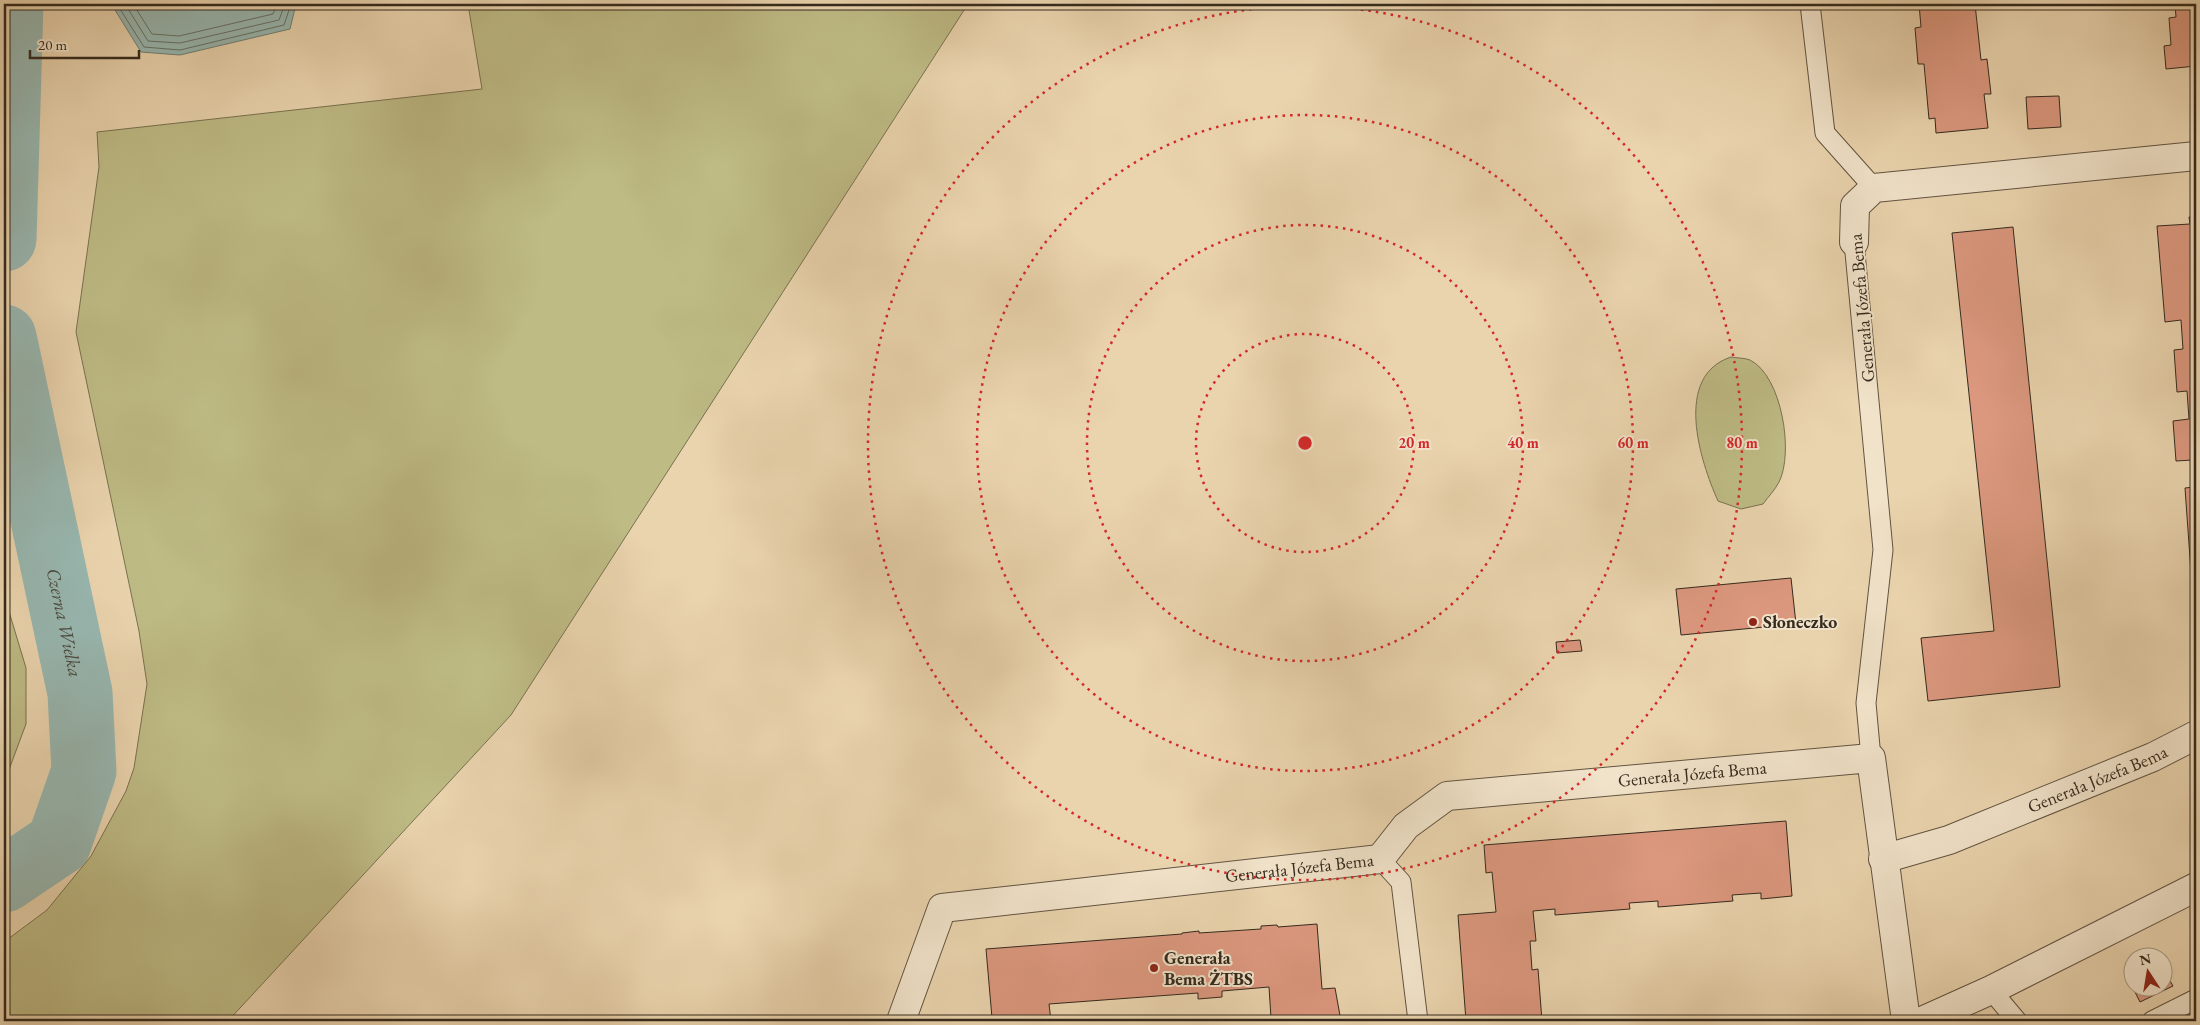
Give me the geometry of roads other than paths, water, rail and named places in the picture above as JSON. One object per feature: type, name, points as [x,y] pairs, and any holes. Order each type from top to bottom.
[{"type":"street","points":[[1874,188],[2196,156]]},
{"type":"street","name":"Generała Józefa Bema","points":[[1854,242],[1856,206],[1874,188]]},
{"type":"street","name":"Generała Józefa Bema","points":[[1883,859],[1949,840],[2153,757],[2196,735]]},
{"type":"street","name":"Generała Józefa Bema","points":[[901,1021],[942,908],[1380,860],[1406,826],[1446,796],[1871,758],[1906,1021]]},
{"type":"street","points":[[1922,1021],[1991,990],[2196,887]]},
{"type":"lane","points":[[1810,4],[1824,133],[1874,188]]},
{"type":"lane","name":"Generała Józefa Bema","points":[[1854,242],[1883,550],[1866,703],[1871,758]]},
{"type":"lane","points":[[1380,860],[1401,882],[1418,1021]]},
{"type":"lane","points":[[1991,990],[2017,1021]]},
{"type":"lane","points":[[2152,1021],[2196,1000]]},
{"type":"water","points":[[113,4],[296,4],[290,29],[180,55],[141,52]]},
{"type":"waterway","name":"Czerna Wielka","points":[[4,239],[11,4]]},
{"type":"waterway","name":"Czerna Wielka","points":[[4,337],[80,693],[84,771],[59,843],[4,880]]},
{"type":"place","name":"Słoneczko","points":[[1753,622]]},
{"type":"place","name":"Generała Bema ŻTBS","points":[[1154,968]]}]
